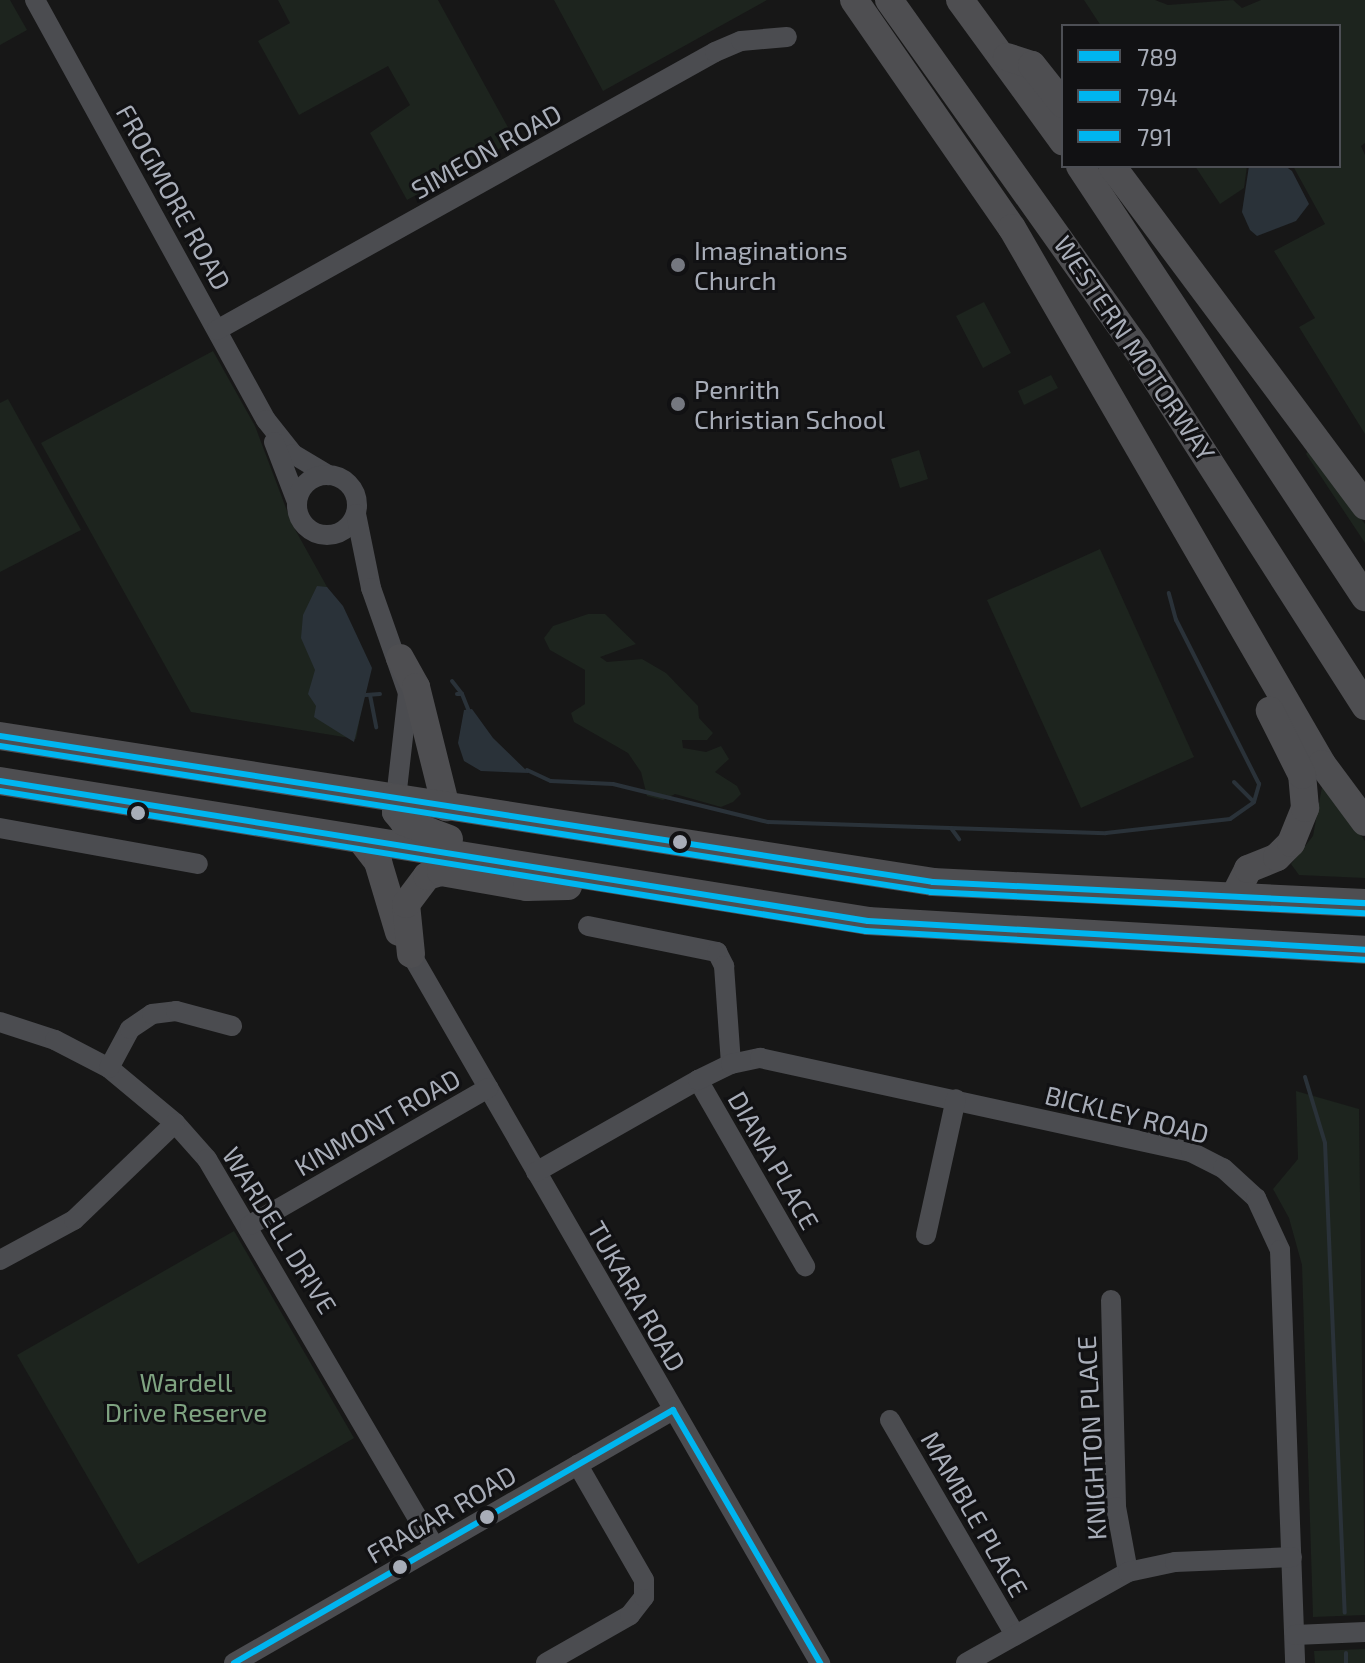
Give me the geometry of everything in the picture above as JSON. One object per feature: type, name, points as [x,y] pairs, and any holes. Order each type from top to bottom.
[{"type":"highway","points":[[854,0],[1012,228],[1322,764],[1365,822]]},
{"type":"highway","name":"WESTERN MOTORWAY","points":[[889,0],[1137,349],[1365,706]]},
{"type":"highway","points":[[960,0],[1061,138]]},
{"type":"highway","points":[[1002,56],[1032,65],[1061,101]]},
{"type":"highway","points":[[907,76],[1299,768],[1306,800],[1296,834],[1277,857],[1248,869],[1235,895]]},
{"type":"highway","points":[[1081,168],[1365,597]]},
{"type":"highway","points":[[1113,168],[1365,506]]},
{"type":"highway","points":[[400,658],[416,687],[446,807]]},
{"type":"highway","points":[[0,736],[933,882],[1365,903]]},
{"type":"highway","points":[[0,781],[628,883],[948,929],[1365,950]]},
{"type":"highway","points":[[306,831],[364,828],[385,817],[396,798]]},
{"type":"highway","points":[[396,798],[399,817],[421,832],[548,856],[628,883]]},
{"type":"highway","points":[[361,840],[378,862],[394,922],[411,954]]},
{"type":"highway","points":[[411,954],[406,904],[427,876],[441,872],[527,887],[628,883]]},
{"type":"highway","points":[[1336,949],[1365,968]]},
{"type":"street","name":"FROGMORE ROAD","points":[[35,0],[266,420],[297,502]]},
{"type":"street","name":"SIMEON ROAD","points":[[217,330],[715,52],[741,41],[787,37]]},
{"type":"street","name":"FROGMORE ROAD","points":[[266,420],[293,454],[328,475]]},
{"type":"street","points":[[371,588],[352,488],[328,475],[308,482],[297,502],[303,523],[349,551],[371,588],[400,658],[408,708],[396,798]]},
{"type":"street","points":[[322,535],[344,531],[356,514]]},
{"type":"street","points":[[0,828],[198,864]]},
{"type":"street","points":[[588,926],[717,952],[724,966],[731,1064]]},
{"type":"street","name":"TUKARA ROAD","points":[[411,954],[820,1663]]},
{"type":"street","points":[[109,1068],[130,1029],[152,1014],[176,1011],[232,1026]]},
{"type":"street","name":"WARDELL DRIVE","points":[[0,1022],[55,1040],[109,1068],[175,1123],[207,1159],[250,1225],[435,1547]]},
{"type":"street","name":"BICKLEY ROAD","points":[[536,1172],[731,1064],[782,1059],[1191,1152],[1223,1168],[1256,1198],[1271,1223],[1282,1268],[1295,1663]]},
{"type":"street","name":"DIANA PLACE","points":[[698,1080],[805,1266]]},
{"type":"street","name":"KINMONT ROAD","points":[[250,1225],[488,1088]]},
{"type":"street","points":[[926,1235],[956,1099]]},
{"type":"street","points":[[0,1260],[86,1211],[175,1123]]},
{"type":"street","name":"KNIGHTON PLACE","points":[[1111,1300],[1116,1507],[1128,1572]]},
{"type":"street","name":"FRAGAR ROAD","points":[[234,1663],[673,1410]]},
{"type":"street","name":"MAMBLE PLACE","points":[[890,1420],[1015,1635]]},
{"type":"street","points":[[546,1663],[630,1615],[644,1597],[644,1580],[578,1465]]},
{"type":"street","points":[[966,1663],[1128,1572],[1175,1562],[1292,1557]]},
{"type":"street","points":[[1295,1635],[1365,1632]]},
{"type":"green space","points":[[0,0],[10,0],[27,30],[0,45]]},
{"type":"green space","points":[[278,0],[438,0],[515,140],[407,200],[370,133],[410,105],[388,66],[299,115],[258,41],[290,23]]},
{"type":"green space","points":[[554,0],[767,0],[603,91]]},
{"type":"green space","points":[[1084,0],[1155,0],[1168,5],[1233,0],[1242,8],[1261,0],[1365,0],[1365,143],[1361,146],[1365,155],[1365,434],[1299,327],[1315,318],[1274,251],[1325,224],[1294,168],[1341,168],[1341,24],[1100,24]]},
{"type":"green space","points":[[1196,168],[1247,168],[1244,188],[1220,204]]},
{"type":"green space","points":[[984,302],[1011,353],[983,368],[956,316]]},
{"type":"green space","points":[[213,351],[255,426],[292,524],[370,664],[356,739],[191,712],[41,443]]},
{"type":"green space","points":[[1051,375],[1058,388],[1024,405],[1018,391]]},
{"type":"green space","points":[[8,399],[81,530],[0,572],[0,403]]},
{"type":"green space","points":[[1309,449],[1365,524],[1365,543],[1306,454]]},
{"type":"green space","points":[[919,450],[928,479],[900,488],[891,459]]},
{"type":"green space","points":[[1100,549],[1194,757],[1081,808],[987,600]]},
{"type":"green space","points":[[588,614],[605,614],[636,644],[600,657],[607,662],[642,659],[666,673],[698,706],[699,718],[713,733],[707,740],[682,740],[683,748],[706,752],[721,746],[729,759],[715,772],[737,786],[741,794],[733,802],[721,807],[675,794],[663,800],[647,796],[641,772],[628,753],[574,722],[571,713],[585,704],[585,670],[550,650],[544,638],[553,626]]},
{"type":"green space","points":[[1326,785],[1365,841],[1365,878],[1299,875],[1291,864],[1313,836],[1322,787]]},
{"type":"green space","points":[[1296,1091],[1359,1109],[1365,1615],[1313,1617],[1302,1265],[1289,1218],[1273,1189],[1298,1159]]},
{"type":"green space","name":"Wardell Drive Reserve","points":[[234,1231],[354,1438],[138,1564],[17,1355]]},
{"type":"green space","points":[[1365,1649],[1365,1663],[1315,1663],[1314,1651]]},
{"type":"shaded area","points":[[1249,168],[1288,168],[1309,204],[1296,221],[1257,236],[1250,230],[1242,212]]},
{"type":"shaded area","points":[[317,586],[327,587],[343,606],[372,668],[354,742],[314,717],[316,706],[308,694],[315,670],[301,638],[303,615]]},
{"type":"shaded area","points":[[472,709],[493,738],[529,773],[481,771],[464,761],[458,743],[464,710]]},
{"type":"waterway","points":[[527,770],[551,781],[613,784],[768,822],[1106,833],[1230,819],[1254,802],[1259,784],[1176,620],[1169,593]]},
{"type":"waterway","points":[[452,681],[462,694]]},
{"type":"waterway","points":[[366,695],[380,694]]},
{"type":"waterway","points":[[457,694],[462,694],[469,711]]},
{"type":"waterway","points":[[370,695],[376,727]]},
{"type":"waterway","points":[[1234,782],[1254,802]]},
{"type":"waterway","points":[[951,828],[959,839]]},
{"type":"waterway","points":[[1305,1077],[1325,1143],[1345,1613]]},
{"type":"waterway","points":[[1346,1653],[1346,1663]]},
{"type":"transit line","name":"789","points":[[0,736],[933,882],[1365,903]]},
{"type":"transit line","name":"794","points":[[0,746],[931,892],[1365,913]]},
{"type":"transit line","name":"789","points":[[0,781],[868,921],[1365,950]]},
{"type":"transit line","name":"794","points":[[0,791],[866,931],[1364,960]]},
{"type":"transit line","name":"791","points":[[234,1663],[673,1410],[820,1663]]},
{"type":"place","name":"Imaginations Church","points":[[678,265]]},
{"type":"place","name":"Penrith Christian School","points":[[678,404]]}]
